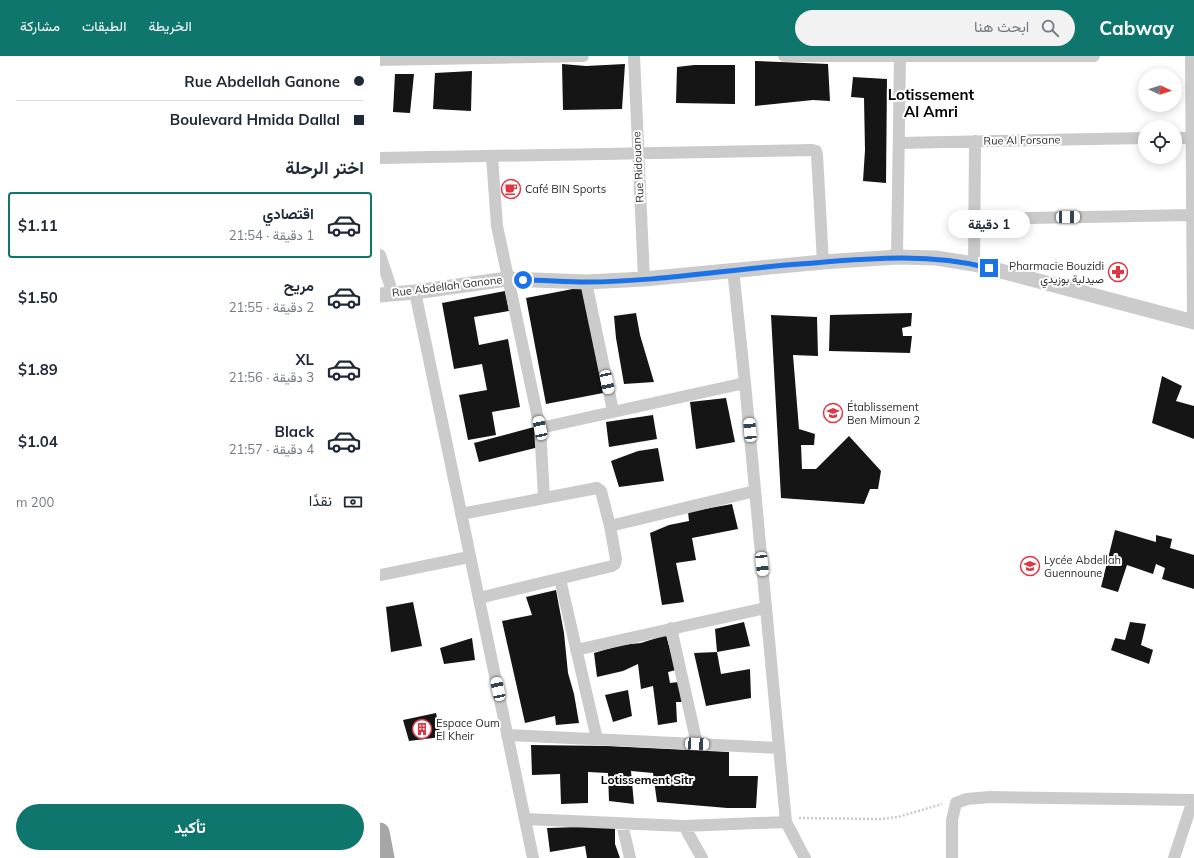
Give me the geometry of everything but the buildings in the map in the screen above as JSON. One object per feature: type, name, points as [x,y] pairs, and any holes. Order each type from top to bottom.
[{"type":"main road","points":[[380,832],[385,858]]},
{"type":"street","points":[[380,60],[583,56]]},
{"type":"street","name":"Rue Ridouane","points":[[634,56],[637,152],[644,279]]},
{"type":"street","points":[[784,56],[1094,56]]},
{"type":"street","points":[[898,257],[900,56]]},
{"type":"street","points":[[1191,56],[1194,322]]},
{"type":"street","name":"Rue Al Forsane","points":[[900,142],[1138,138]]},
{"type":"street","points":[[1182,138],[1193,138]]},
{"type":"street","points":[[974,264],[975,141]]},
{"type":"street","points":[[380,158],[492,157],[637,152],[816,151],[824,262]]},
{"type":"street","points":[[492,157],[497,226],[507,279],[540,428],[544,497]]},
{"type":"street","points":[[974,219],[1192,215]]},
{"type":"street","points":[[380,254],[387,294]]},
{"type":"street","name":"Rue Abdellah Ganone","points":[[387,294],[415,292],[507,279],[586,282],[644,279],[733,269],[824,262],[898,257],[936,258],[974,264],[1080,290],[1194,322]]},
{"type":"street","points":[[733,269],[746,383],[786,820],[805,858]]},
{"type":"street","points":[[586,282],[613,411]]},
{"type":"street","points":[[415,292],[469,557],[479,598],[533,858]]},
{"type":"street","points":[[540,428],[746,383]]},
{"type":"street","points":[[461,514],[597,488],[601,491],[610,526],[616,559],[615,564],[560,580],[479,598]]},
{"type":"street","points":[[610,526],[755,491]]},
{"type":"street","points":[[380,575],[469,557]]},
{"type":"street","points":[[560,580],[597,739]]},
{"type":"street","points":[[576,650],[766,608]]},
{"type":"street","points":[[671,628],[697,744]]},
{"type":"street","points":[[507,735],[779,748]]},
{"type":"street","points":[[952,858],[952,820],[956,803],[967,799],[990,797],[1193,800],[1174,858]]},
{"type":"street","points":[[525,819],[684,826],[786,820]]},
{"type":"street","points":[[622,824],[630,858]]},
{"type":"street","points":[[684,826],[702,858]]},
{"type":"path","points":[[786,820],[880,819],[905,815],[936,805],[956,803]]},
{"type":"place","name":"Café BIN Sports","points":[[511,189]]},
{"type":"place","name":"Pharmacie Bouzidi صيدلية بوزيدي","points":[[1118,272]]},
{"type":"place","name":"Établissement Ben Mimoun 2","points":[[833,413]]},
{"type":"place","name":"Lycée Abdellah Guennoune","points":[[1030,566]]},
{"type":"place","name":"Espace Oum El Kheir","points":[[422,729]]},
{"type":"district","name":"Lotissement Al Amri","points":[[931,102]]},
{"type":"district","name":"Lotissement Sitr","points":[[647,779]]},
{"type":"route","points":[[523,280],[586,282],[644,279],[733,269],[898,257],[936,258],[989,268]]}]
